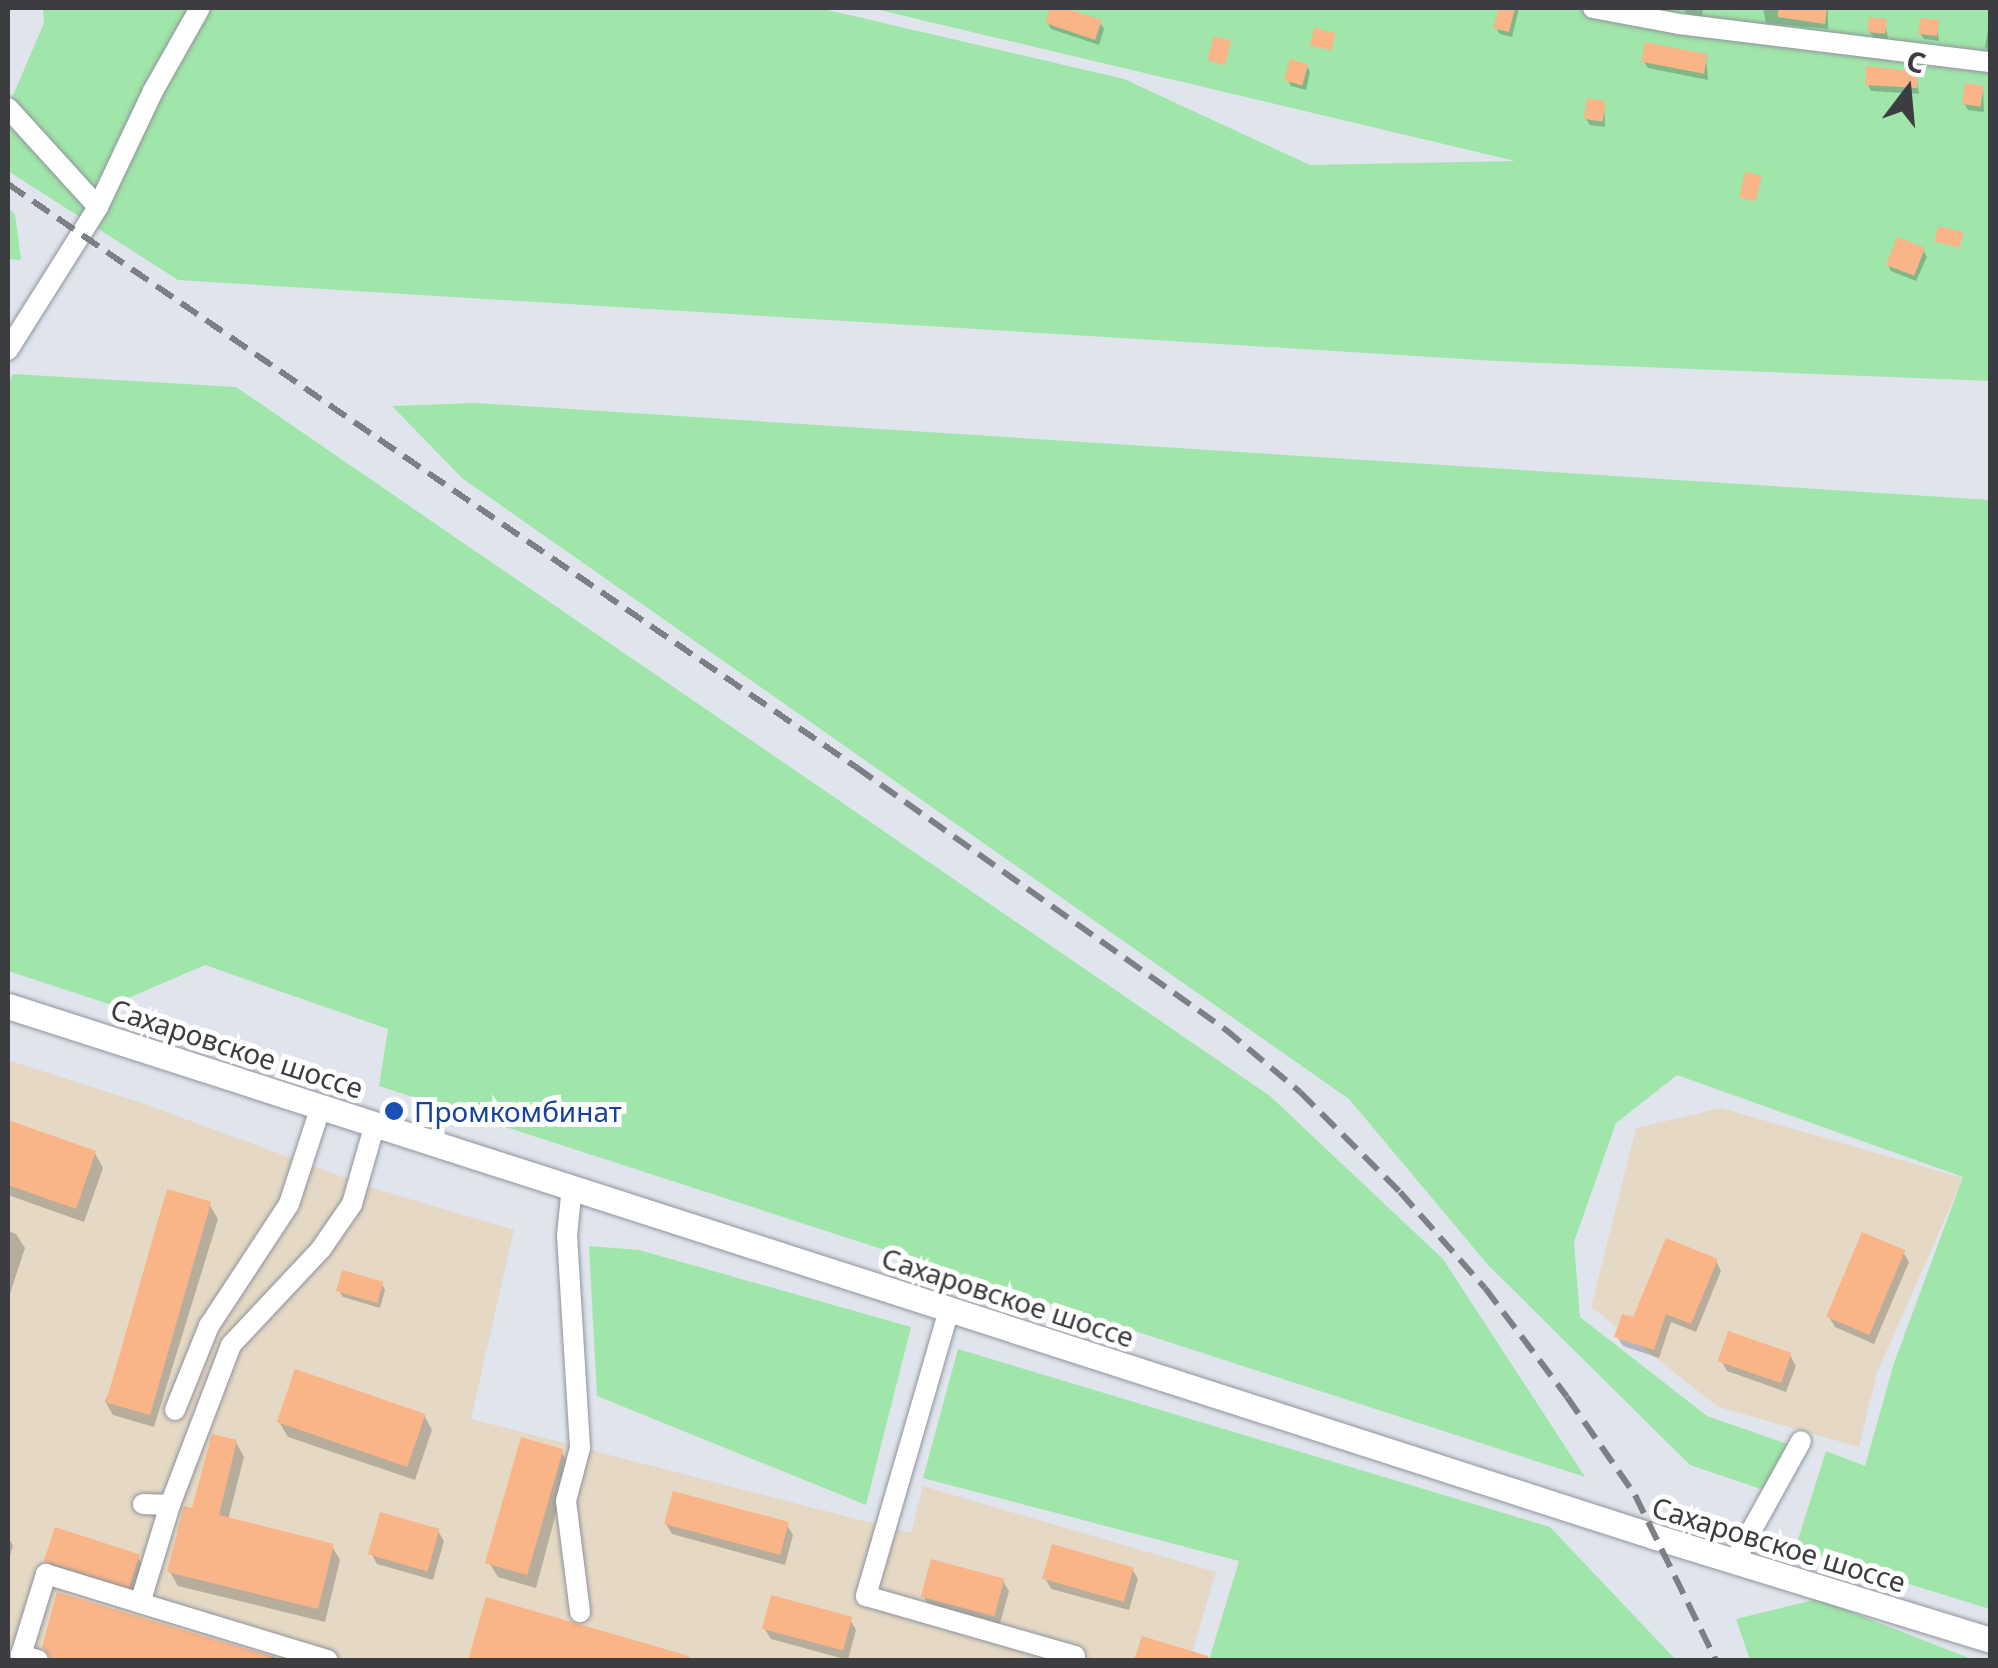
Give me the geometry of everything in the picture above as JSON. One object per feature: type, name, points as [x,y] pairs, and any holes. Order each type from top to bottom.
[{"type":"main road","name":"Сахаровское шоссе","points":[[8,1006],[1734,1562],[1990,1640]]},
{"type":"street","points":[[8,350],[98,207],[153,91],[200,8]]},
{"type":"street","points":[[1593,8],[1679,24],[1990,62]]},
{"type":"street","points":[[8,108],[98,207]]},
{"type":"street","points":[[175,1410],[210,1326],[288,1204],[321,1106]]},
{"type":"street","points":[[140,1603],[170,1505],[231,1345],[320,1249],[352,1204],[375,1124]]},
{"type":"street","points":[[572,1186],[567,1234],[580,1448],[566,1501],[580,1612]]},
{"type":"street","points":[[949,1310],[866,1596],[1075,1656],[1074,1660]]},
{"type":"street","points":[[1734,1562],[1801,1441]]},
{"type":"street","points":[[143,1504],[170,1505]]},
{"type":"street","points":[[38,1660],[21,1655],[46,1574],[328,1660]]},
{"type":"shaded area","points":[[8,1060],[139,1102],[373,1188],[514,1230],[471,1419],[911,1533],[923,1486],[1216,1572],[1190,1660],[8,1660]]},
{"type":"shaded area","points":[[1721,1108],[1963,1178],[1877,1373],[1859,1447],[1718,1407],[1591,1307],[1636,1128]]},
{"type":"green space","points":[[43,8],[819,8],[1124,79],[1310,165],[1515,161],[871,8],[1990,8],[1990,381],[1496,361],[178,280],[8,171],[8,107],[44,23]]},
{"type":"green space","points":[[8,208],[15,214],[21,260],[8,259]]},
{"type":"green space","points":[[13,374],[236,387],[1270,1096],[1443,1259],[1585,1477],[379,1086],[388,1029],[205,965],[112,1005],[8,971],[8,385]]},
{"type":"green space","points":[[475,403],[1990,500],[1990,1609],[1795,1549],[1826,1451],[1865,1466],[1894,1363],[1963,1177],[1677,1075],[1616,1123],[1574,1242],[1580,1317],[1707,1416],[1793,1446],[1767,1491],[1690,1465],[1488,1265],[1349,1099],[462,478],[392,406]]},
{"type":"green space","points":[[589,1246],[639,1250],[911,1327],[866,1505],[597,1396]]},
{"type":"green space","points":[[958,1349],[1550,1527],[1676,1660],[1209,1660],[1239,1561],[923,1478]]},
{"type":"green space","points":[[1818,1599],[1974,1660],[1750,1660],[1736,1619]]},
{"type":"building","points":[[1050,8],[1065,8],[1102,20],[1095,40],[1045,23]]},
{"type":"building","points":[[1499,8],[1515,8],[1509,32],[1493,28]]},
{"type":"building","points":[[1778,8],[1827,8],[1825,24],[1778,17]]},
{"type":"building","points":[[1869,17],[1887,19],[1885,34],[1867,32]]},
{"type":"building","points":[[1920,18],[1939,20],[1937,36],[1918,34]]},
{"type":"building","points":[[1314,28],[1335,33],[1331,50],[1310,46]]},
{"type":"building","points":[[1214,36],[1231,41],[1224,65],[1207,60]]},
{"type":"building","points":[[1645,42],[1708,54],[1704,74],[1641,62]]},
{"type":"building","points":[[1290,59],[1308,64],[1302,85],[1284,80]]},
{"type":"building","points":[[1866,66],[1918,72],[1917,88],[1865,85]]},
{"type":"building","points":[[1965,83],[1984,86],[1980,107],[1962,104]]},
{"type":"building","points":[[1587,98],[1606,101],[1602,122],[1584,119]]},
{"type":"building","points":[[1745,172],[1762,176],[1756,201],[1739,197]]},
{"type":"building","points":[[1938,226],[1963,232],[1960,247],[1934,242]]},
{"type":"building","points":[[1897,237],[1925,248],[1914,276],[1886,265]]},
{"type":"building","points":[[8,1120],[96,1151],[76,1209],[8,1185]]},
{"type":"building","points":[[167,1189],[211,1202],[150,1415],[106,1402]]},
{"type":"building","points":[[1862,1232],[1905,1250],[1869,1335],[1826,1317]]},
{"type":"building","points":[[1666,1238],[1718,1259],[1691,1324],[1666,1314],[1654,1350],[1614,1337],[1622,1314],[1633,1317]]},
{"type":"building","points":[[342,1270],[383,1282],[377,1303],[336,1291]]},
{"type":"building","points":[[1728,1331],[1791,1353],[1781,1383],[1718,1361]]},
{"type":"building","points":[[295,1369],[425,1414],[407,1467],[277,1422]]},
{"type":"building","points":[[212,1434],[237,1440],[219,1515],[334,1544],[318,1609],[167,1572],[184,1506],[192,1508]]},
{"type":"building","points":[[521,1437],[563,1449],[527,1575],[485,1563]]},
{"type":"building","points":[[673,1491],[789,1522],[780,1555],[664,1524]]},
{"type":"building","points":[[380,1512],[440,1529],[427,1571],[368,1554]]},
{"type":"building","points":[[55,1527],[140,1555],[129,1589],[44,1561]]},
{"type":"building","points":[[1052,1544],[1134,1567],[1124,1602],[1042,1579]]},
{"type":"building","points":[[931,1559],[1004,1579],[994,1616],[921,1597]]},
{"type":"building","points":[[57,1592],[272,1657],[51,1658],[42,1647]]},
{"type":"building","points":[[771,1595],[852,1617],[843,1651],[762,1629]]},
{"type":"building","points":[[486,1597],[689,1656],[688,1660],[468,1660]]},
{"type":"building","points":[[1142,1636],[1208,1656],[1208,1660],[1134,1660]]},
{"type":"railway","points":[[8,184],[856,767],[1225,1029],[1300,1092],[1400,1192],[1485,1288],[1567,1397],[1635,1495],[1716,1660]]},
{"type":"place","name":"Промкомбинат","points":[[394,1111]]}]
